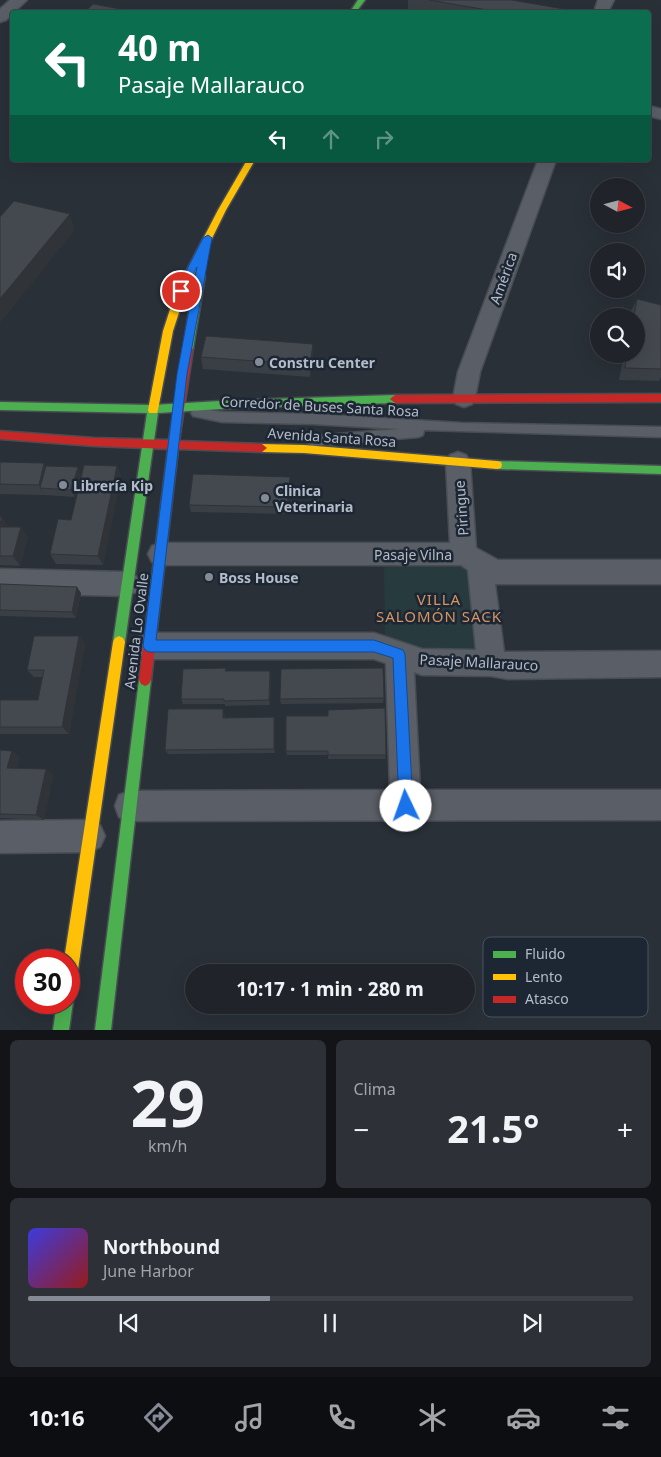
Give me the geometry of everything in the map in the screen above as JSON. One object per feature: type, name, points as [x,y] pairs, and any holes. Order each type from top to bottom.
[{"type":"main road","name":"Avenida Lo Ovalle","points":[[73,949],[152,409],[162,356],[173,311],[189,272],[250,162]]},
{"type":"main road","name":"Avenida Lo Ovalle","points":[[103,1030],[178,407],[208,238]]},
{"type":"main road","points":[[0,406],[152,409],[464,398],[661,398]]},
{"type":"main road","name":"Avenida Santa Rosa","points":[[0,434],[76,441],[268,448],[543,467],[661,470]]},
{"type":"main road","points":[[61,1030],[63,1014]]},
{"type":"street","points":[[0,17],[19,0]]},
{"type":"street","name":"América","points":[[464,398],[469,372],[546,162]]},
{"type":"street","name":"Piringue","points":[[458,462],[472,559],[491,663]]},
{"type":"street","name":"Pasaje Vilna","points":[[160,554],[472,559],[495,572],[661,572]]},
{"type":"street","points":[[0,581],[127,584]]},
{"type":"street","name":"Pasaje Mallarauco","points":[[149,646],[374,646],[422,662],[491,663],[508,666],[661,664]]},
{"type":"street","points":[[399,654],[406,806]]},
{"type":"street","points":[[130,806],[661,805]]},
{"type":"street","points":[[0,837],[89,836]]},
{"type":"lane","name":"Corredor de Buses Santa Rosa","points":[[178,407],[222,416],[462,428],[661,432]]},
{"type":"lane","name":"Corredor de Buses Santa Rosa","points":[[268,448],[316,441],[462,428]]},
{"type":"green space","points":[[384,560],[449,562],[465,567],[481,582],[484,654],[417,651],[385,635]]},
{"type":"building","points":[[429,0],[512,0],[564,9],[563,10],[487,10]]},
{"type":"building","points":[[93,4],[126,10],[87,10]]},
{"type":"building","points":[[14,201],[70,214],[0,299],[0,217]]},
{"type":"building","points":[[637,299],[661,305],[661,369],[625,368],[626,363],[645,363],[645,308],[635,308]]},
{"type":"building","points":[[206,336],[313,344],[310,365],[201,357]]},
{"type":"building","points":[[0,462],[44,463],[39,485],[0,484]]},
{"type":"building","points":[[84,465],[117,466],[98,556],[50,554],[58,519],[71,520]]},
{"type":"building","points":[[46,466],[78,467],[71,490],[40,488]]},
{"type":"building","points":[[193,474],[290,477],[287,507],[189,505]]},
{"type":"building","points":[[0,527],[21,527],[13,556],[0,556]]},
{"type":"building","points":[[0,584],[77,587],[72,612],[0,610]]},
{"type":"building","points":[[34,636],[79,636],[62,727],[0,727],[0,700],[38,700],[44,670],[27,670]]},
{"type":"building","points":[[226,668],[225,671],[270,671],[269,700],[224,701],[224,699],[181,699],[183,669]]},
{"type":"building","points":[[383,668],[384,698],[280,699],[281,669]]},
{"type":"building","points":[[385,708],[386,755],[328,755],[328,751],[286,751],[286,716],[328,716],[328,710]]},
{"type":"building","points":[[168,709],[223,709],[223,718],[274,717],[274,749],[165,750]]},
{"type":"building","points":[[0,750],[12,751],[7,768],[46,769],[36,815],[0,814]]},
{"type":"traffic: fast","points":[[354,10],[362,0]]},
{"type":"traffic: fast","points":[[188,349],[200,276]]},
{"type":"traffic: fast","points":[[0,406],[153,409],[237,404],[395,399]]},
{"type":"traffic: fast","points":[[119,642],[153,410]]},
{"type":"traffic: fast","points":[[497,465],[661,470]]},
{"type":"traffic: fast","points":[[103,1030],[145,680]]},
{"type":"traffic: fast","points":[[61,1030],[63,1014]]},
{"type":"traffic: slow","points":[[153,410],[168,331],[181,291],[222,210],[250,162]]},
{"type":"traffic: slow","points":[[262,448],[304,449],[497,465]]},
{"type":"traffic: slow","points":[[73,949],[119,642]]},
{"type":"traffic: jam","points":[[145,680],[178,407],[188,349]]},
{"type":"traffic: jam","points":[[395,399],[661,398]]},
{"type":"traffic: jam","points":[[0,435],[94,442],[262,448]]},
{"type":"place","name":"Constru Center","points":[[259,362]]},
{"type":"place","name":"Librería Kip","points":[[63,485]]},
{"type":"place","name":"Clinica Veterinaria","points":[[265,498]]},
{"type":"place","name":"Boss House","points":[[209,577]]},
{"type":"district","name":"VILLA SALOMÓN SACK","points":[[439,608]]},
{"type":"route","points":[[181,291],[208,238],[182,374],[149,646],[374,646],[399,654],[406,806]]}]
